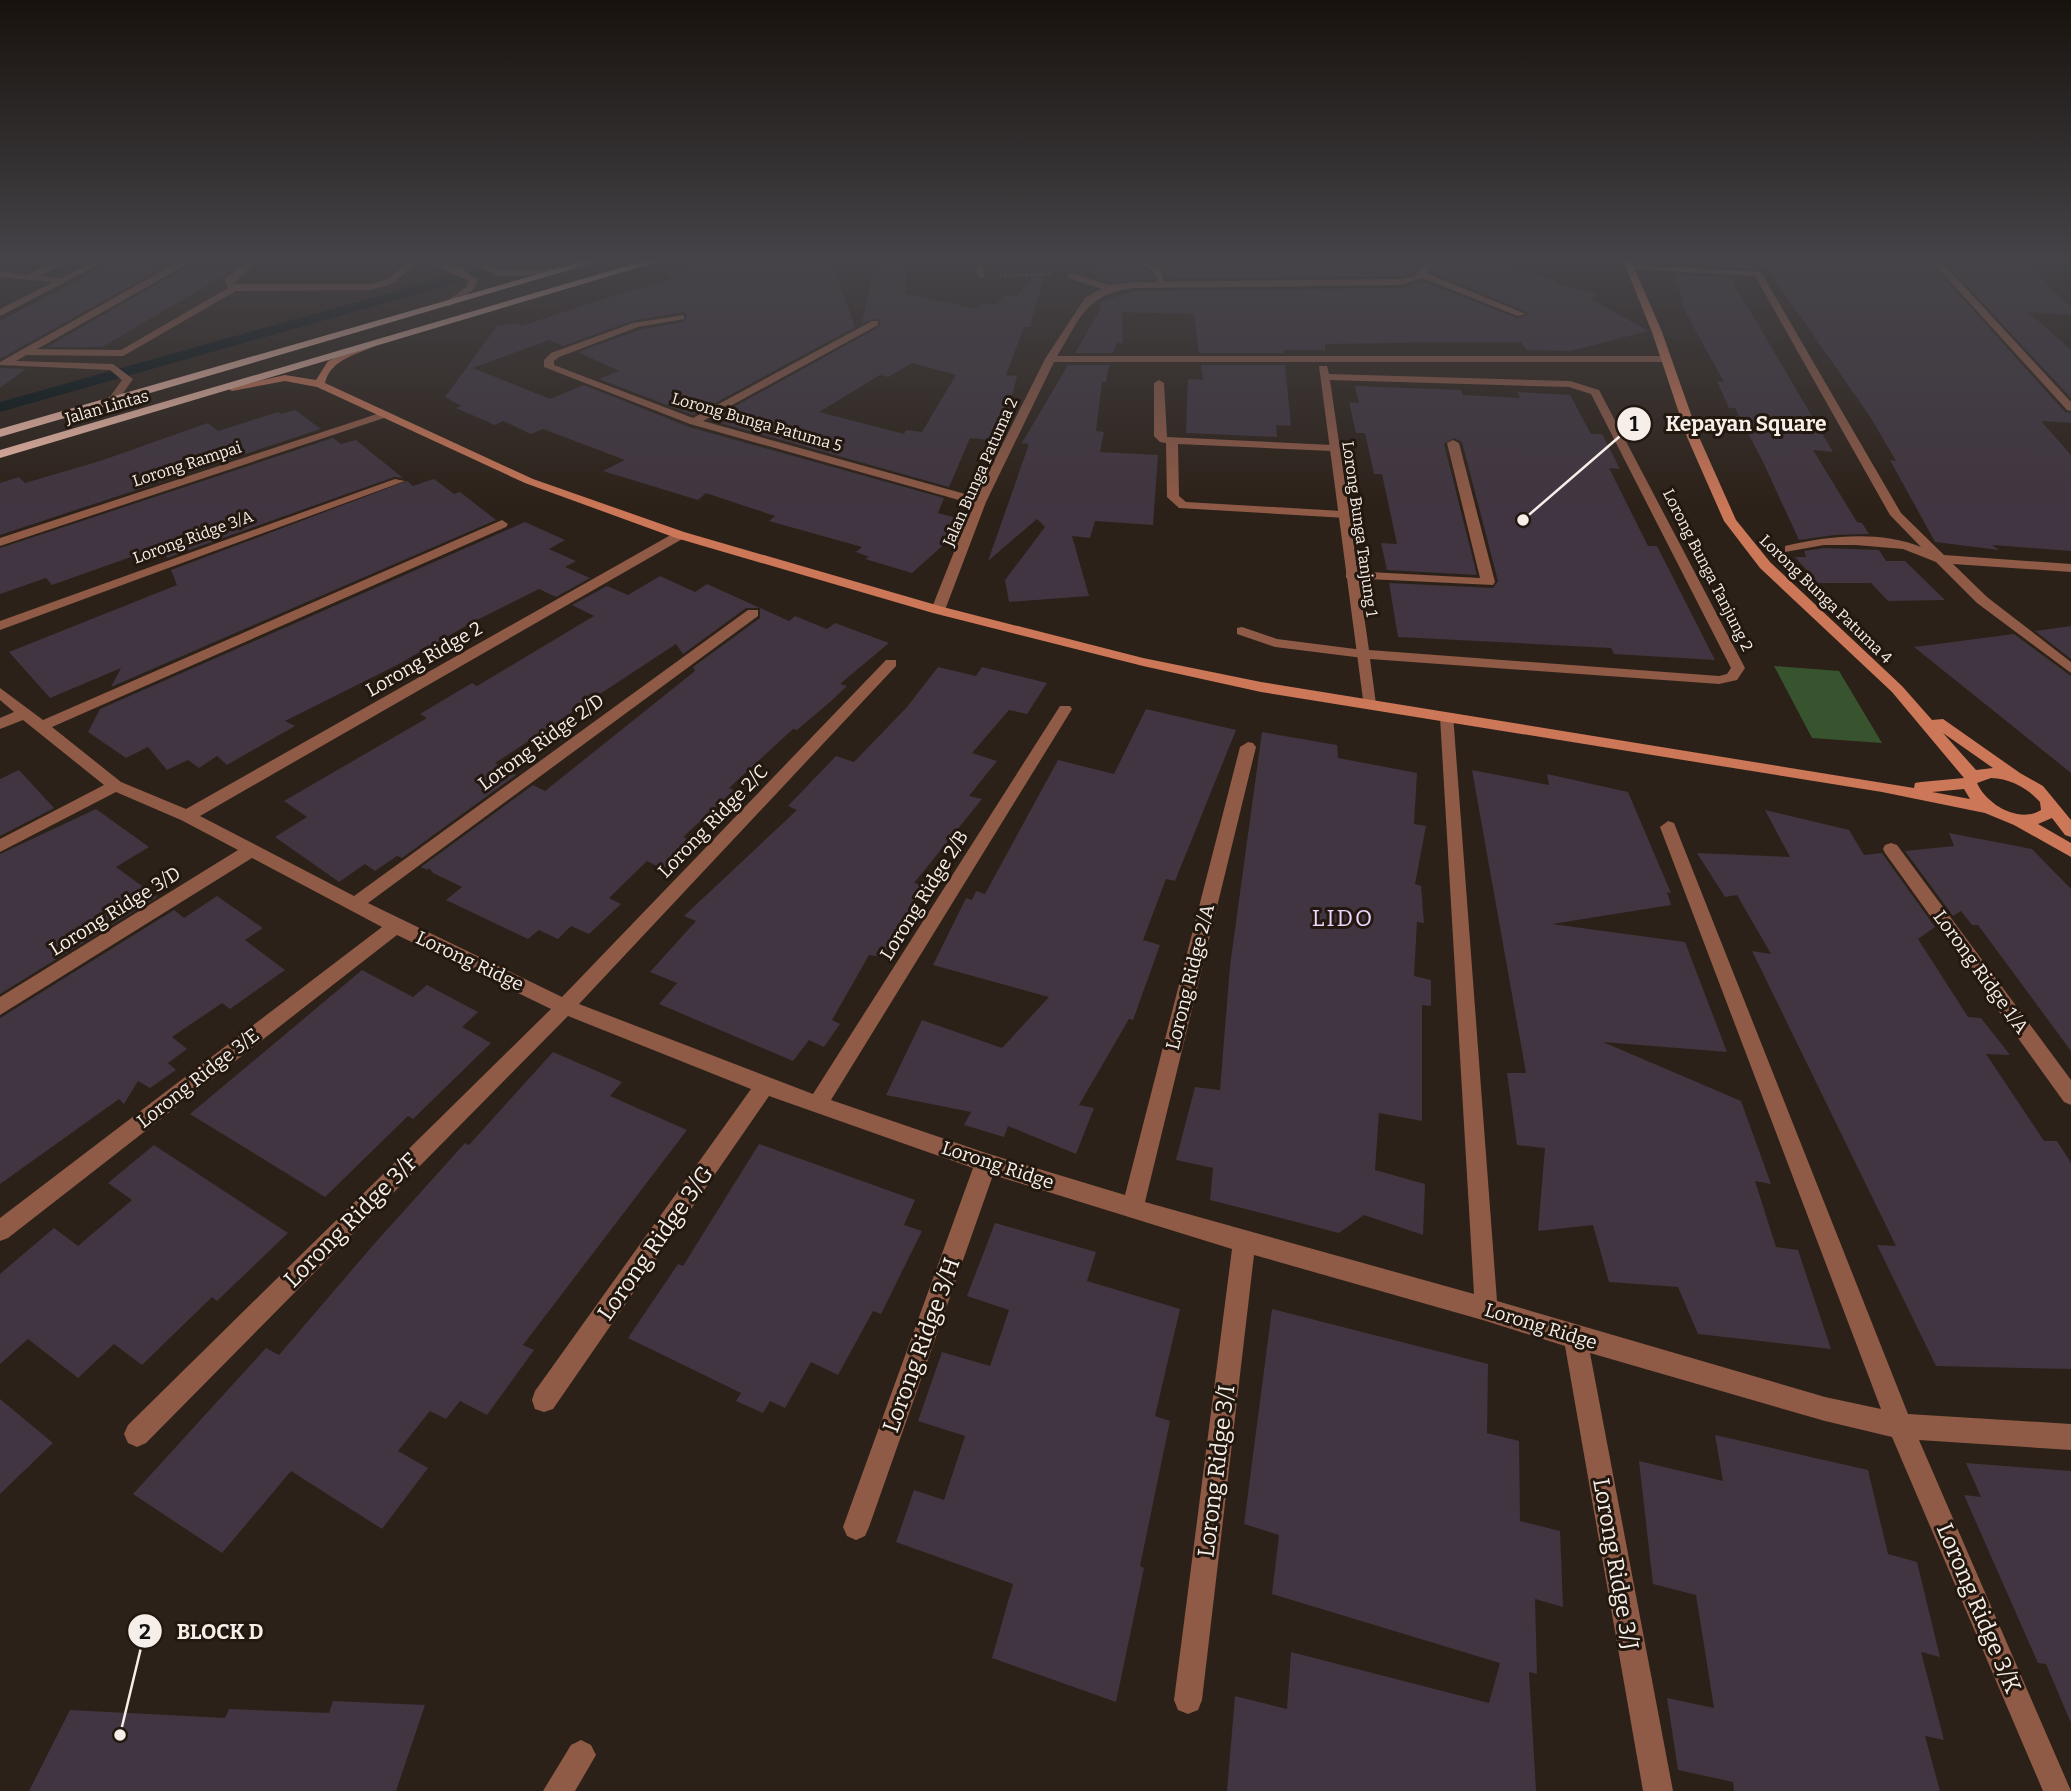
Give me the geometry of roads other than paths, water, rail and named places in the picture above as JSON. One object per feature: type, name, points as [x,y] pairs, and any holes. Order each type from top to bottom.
[{"type":"highway","name":"Jalan Lintas","points":[[0,433],[316,342]]},
{"type":"highway","name":"Jalan Lintas","points":[[0,454],[232,388],[379,342]]},
{"type":"street","points":[[2,364],[42,342]]},
{"type":"street","points":[[24,352],[123,353],[143,342]]},
{"type":"street","name":"Lorong Bunga Patuma 5","points":[[591,342],[555,355],[548,363],[552,370],[694,422],[980,502]]},
{"type":"street","points":[[694,422],[841,342]]},
{"type":"street","name":"Jalan Bunga Patuma 2","points":[[938,610],[980,502],[1050,359],[1061,342]]},
{"type":"street","name":"Lorong Bunga Patuma 4","points":[[1660,342],[1693,437],[1721,503],[1738,534],[1765,565],[1897,689]]},
{"type":"street","points":[[1797,342],[1896,515],[2009,624],[2071,669]]},
{"type":"street","points":[[2010,342],[2071,408]]},
{"type":"street","points":[[320,384],[321,373],[328,364],[374,343]]},
{"type":"street","name":"Lorong Bunga Tanjung 1","points":[[1321,358],[1369,704]]},
{"type":"street","points":[[1050,359],[1667,359]]},
{"type":"street","points":[[2,364],[113,367],[128,379],[112,401]]},
{"type":"street","name":"Lorong Bunga Tanjung 2","points":[[1324,377],[1570,384],[1595,392],[1738,668],[1732,677],[1719,680],[1363,654]]},
{"type":"street","points":[[232,388],[285,378],[320,384],[529,481],[680,535],[938,610],[1200,675],[1882,787],[1991,809],[2014,818],[2071,850]]},
{"type":"street","points":[[1159,383],[1160,436],[1172,442],[1332,449]]},
{"type":"street","name":"Lorong Rampai","points":[[0,542],[383,415]]},
{"type":"street","points":[[1172,442],[1173,497],[1183,505],[1342,515]]},
{"type":"street","points":[[1351,575],[1488,582],[1453,443]]},
{"type":"street","name":"Lorong Ridge 3/A","points":[[0,626],[399,481]]},
{"type":"street","points":[[42,726],[502,524]]},
{"type":"street","name":"Lorong Ridge 2","points":[[187,816],[680,535]]},
{"type":"street","points":[[1788,549],[1824,541],[1856,541],[1905,545],[1940,559],[2071,568]]},
{"type":"street","name":"Lorong Ridge 2/D","points":[[355,904],[752,613]]},
{"type":"street","points":[[1242,631],[1275,643],[1363,654]]},
{"type":"street","name":"Lorong Ridge 2/C","points":[[565,1007],[891,663]]},
{"type":"street","points":[[1897,689],[1971,780],[1974,796],[1991,809]]},
{"type":"street","points":[[1897,689],[1959,738],[2028,783],[2049,802],[2071,831]]},
{"type":"street","name":"Lorong Ridge","points":[[0,694],[115,786],[187,816],[396,926],[565,1007],[765,1086],[986,1163],[1244,1242],[1486,1309],[1825,1409],[1899,1426],[2071,1437]]},
{"type":"street","name":"Lorong Ridge 2/B","points":[[818,1104],[1065,709]]},
{"type":"street","points":[[0,724],[23,714]]},
{"type":"street","points":[[1448,717],[1486,1309]]},
{"type":"street","name":"Lorong Ridge 2/A","points":[[1133,1206],[1248,747]]},
{"type":"street","points":[[1882,787],[1971,780],[1996,773],[2028,783]]},
{"type":"street","points":[[0,846],[115,786]]},
{"type":"street","points":[[2014,818],[2032,820],[2046,816],[2049,802]]},
{"type":"street","name":"Lorong Ridge 3/K","points":[[1668,827],[1899,1426],[2058,1791]]},
{"type":"street","name":"Lorong Ridge 3/D","points":[[0,1007],[253,849]]},
{"type":"street","name":"Lorong Ridge 1/A","points":[[1891,849],[2071,1096]]},
{"type":"street","name":"Lorong Ridge 3/E","points":[[0,1231],[396,926]]},
{"type":"street","name":"Lorong Ridge 3/F","points":[[137,1434],[565,1007]]},
{"type":"street","name":"Lorong Ridge 3/G","points":[[544,1400],[765,1086]]},
{"type":"street","name":"Lorong Ridge 3/H","points":[[856,1527],[986,1163]]},
{"type":"street","name":"Lorong Ridge 3/I","points":[[1188,1700],[1244,1242]]},
{"type":"street","name":"Lorong Ridge 3/J","points":[[1575,1337],[1658,1791]]},
{"type":"street","points":[[558,1791],[581,1755]]},
{"type":"place","name":"Kepayan Square","points":[[1523,520]]},
{"type":"place","name":"BLOCK D","points":[[120,1735]]},
{"type":"district","name":"LIDO","points":[[1343,918]]}]
